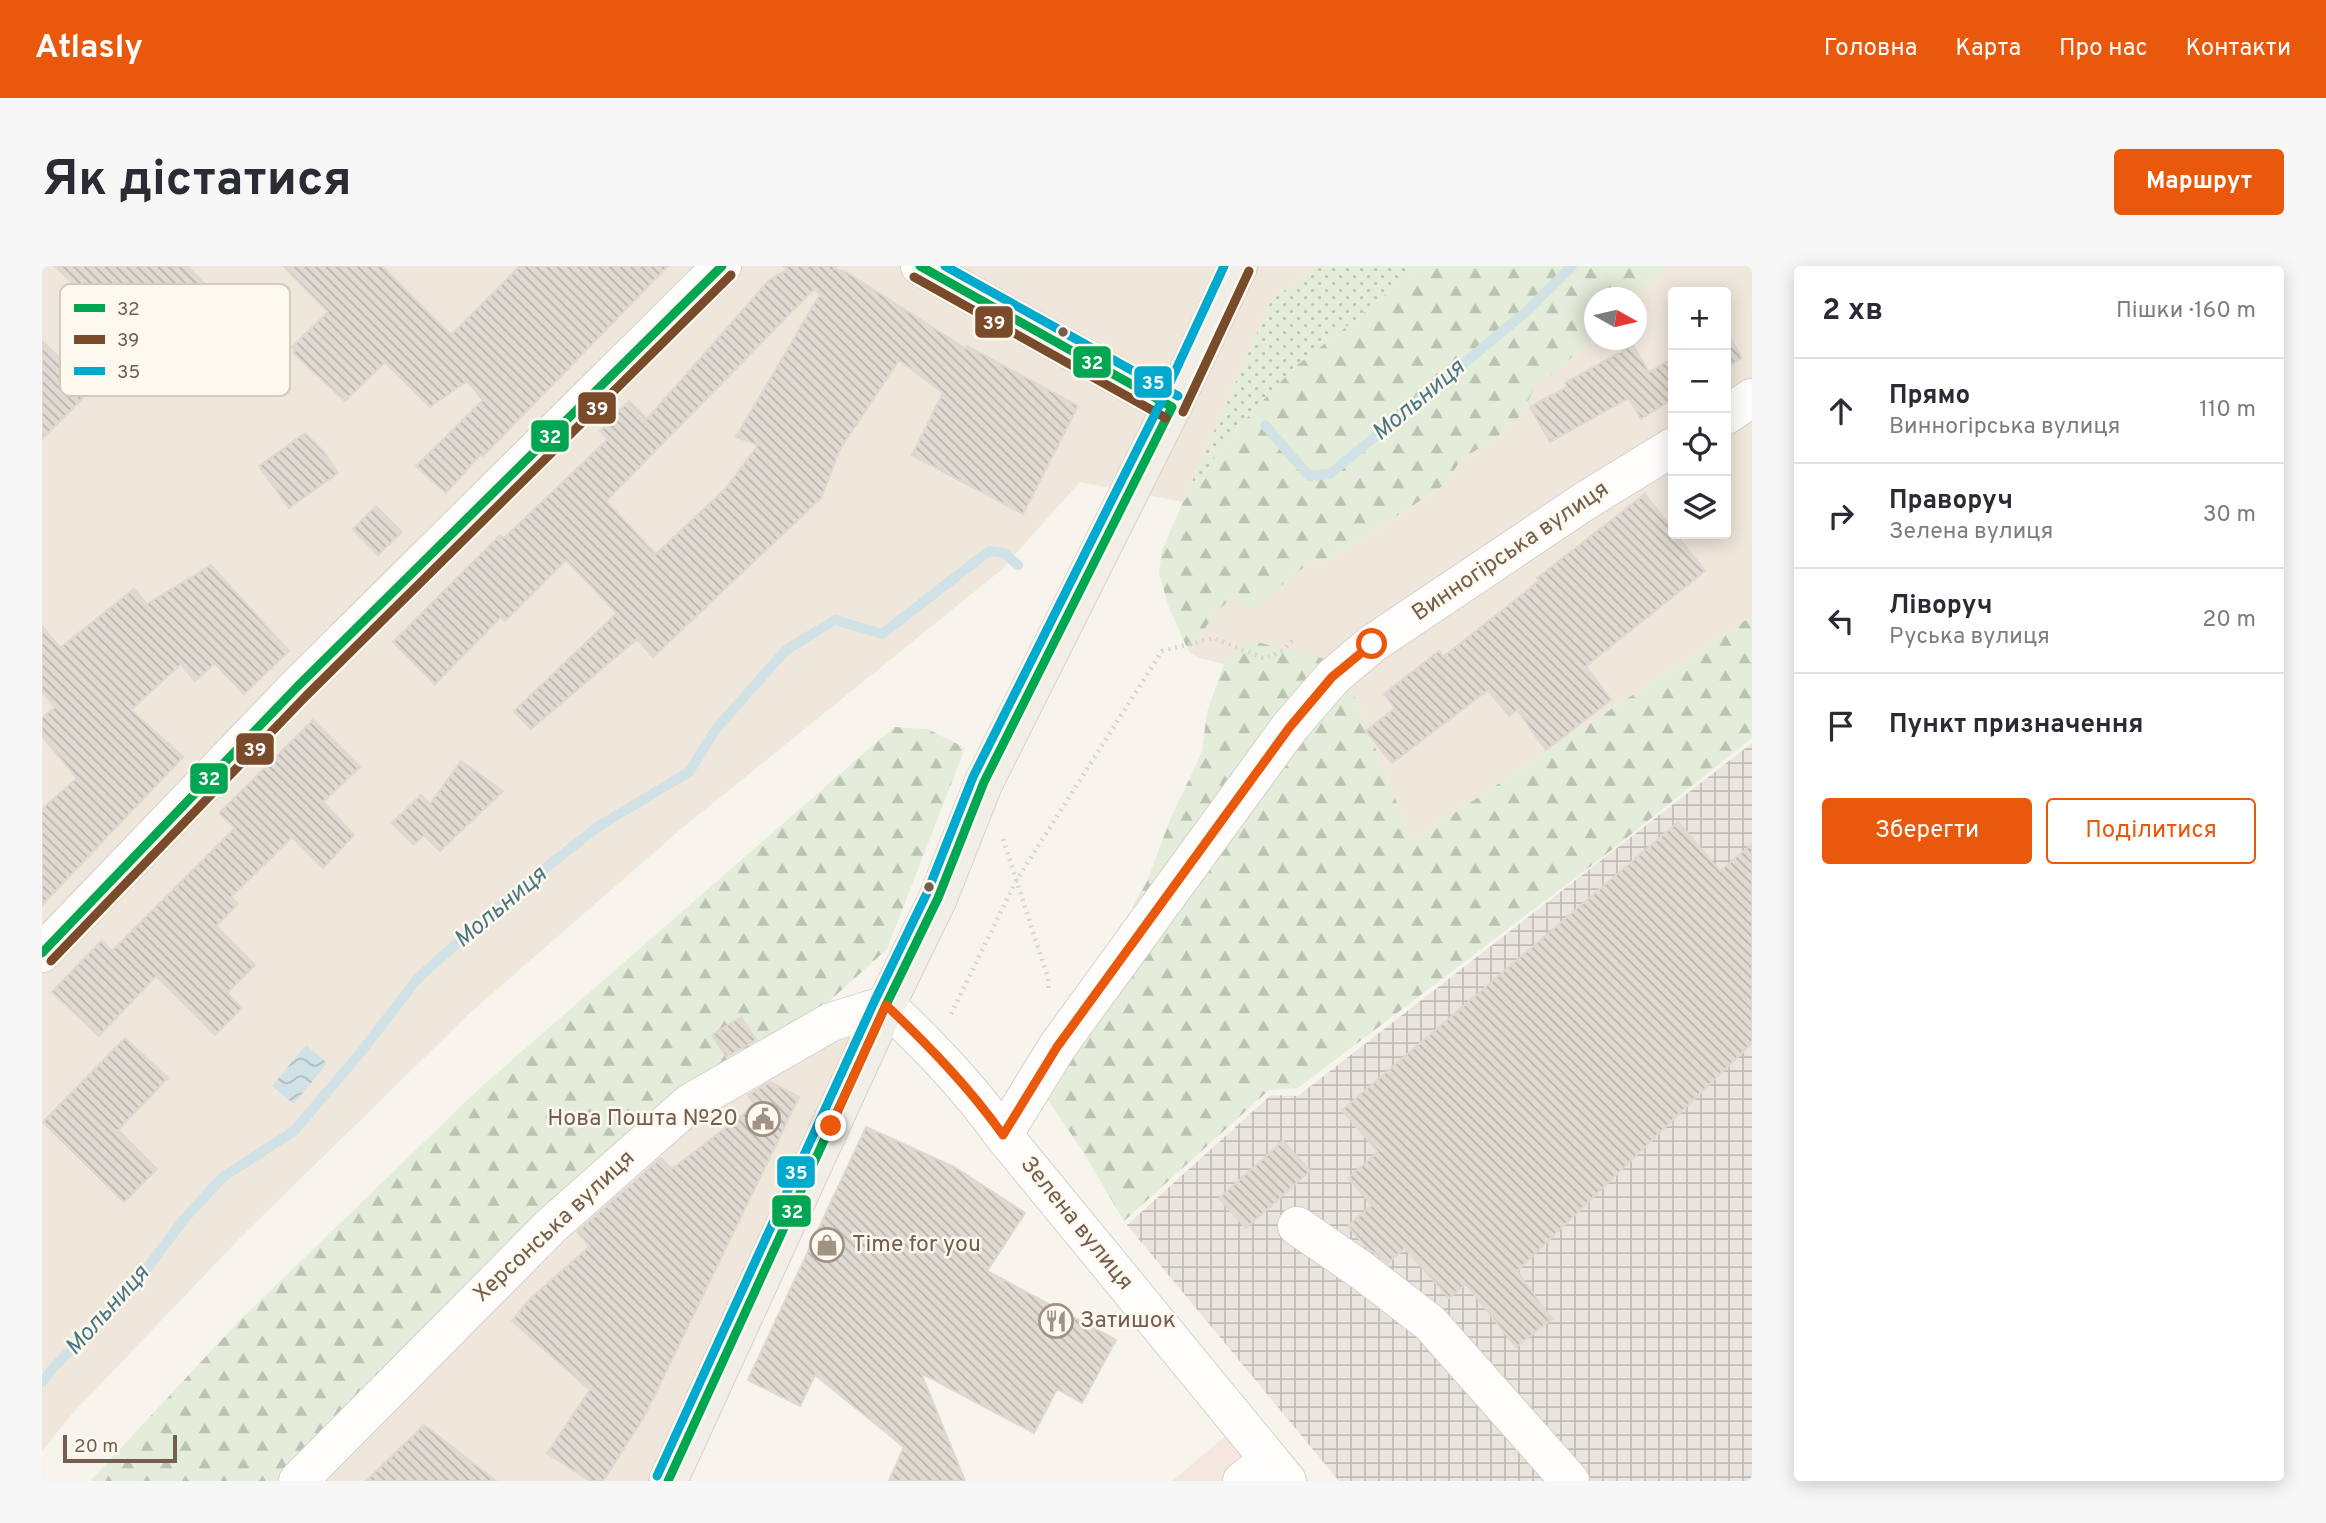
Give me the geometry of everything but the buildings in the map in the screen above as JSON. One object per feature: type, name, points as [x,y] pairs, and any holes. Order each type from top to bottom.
[{"type":"main road","points":[[668,1481],[886,1005],[938,898],[984,782],[1172,407],[1238,266]]},
{"type":"street","points":[[42,953],[297,687],[722,266]]},
{"type":"street","points":[[920,266],[1172,407]]},
{"type":"street","points":[[1729,413],[1752,398]]},
{"type":"street","name":"Винногірська вулиця","points":[[1003,1135],[1064,1037],[1289,728],[1332,677],[1372,644],[1585,501],[1668,450]]},
{"type":"street","name":"Зелена вулиця","points":[[886,1005],[933,1049],[982,1105],[1266,1474]]},
{"type":"street","name":"Херсонська вулиця","points":[[298,1481],[552,1224],[690,1103],[831,1022],[886,1005]]},
{"type":"street","points":[[1297,1226],[1361,1270],[1430,1323],[1570,1481]]},
{"type":"path","points":[[933,1049],[1016,881],[1162,651],[1214,638],[1263,658],[1283,650],[1294,639]]},
{"type":"path","points":[[984,782],[1048,978]]},
{"type":"shaded area","points":[[42,266],[1317,266],[1271,301],[1183,502],[1080,482],[1000,571],[681,829],[470,1013],[241,1237],[72,1414],[42,1451]]},
{"type":"shaded area","points":[[1667,266],[1752,266],[1752,616],[1412,841],[1357,702],[1249,640],[1224,664],[1199,658],[1189,652],[1216,612],[1233,597],[1253,608],[1305,566],[1334,557],[1444,485],[1461,460],[1501,434],[1522,414],[1535,384],[1560,369],[1584,345],[1584,350],[1647,350],[1645,287]]},
{"type":"shaded area","points":[[1752,743],[1752,1481],[1339,1481],[1127,1225],[1271,1095],[1298,1096]]},
{"type":"shaded area","points":[[884,1007],[666,1481],[300,1481],[690,1105]]},
{"type":"shaded area","points":[[1236,1427],[1279,1481],[1172,1481]]},
{"type":"green space","points":[[1317,266],[1418,266],[1358,318],[1297,365],[1222,445],[1199,483],[1183,502],[1271,301]]},
{"type":"green space","points":[[1418,266],[1667,266],[1645,287],[1584,287],[1584,345],[1560,369],[1536,384],[1522,414],[1501,434],[1461,460],[1444,485],[1334,557],[1305,566],[1253,609],[1233,597],[1216,612],[1189,652],[1169,608],[1159,573],[1162,550],[1183,502],[1199,483],[1222,445],[1266,397],[1297,365],[1358,318]]},
{"type":"green space","points":[[1752,616],[1752,738],[1595,863],[1298,1088],[1269,1090],[1124,1221],[1082,1150],[1048,1100],[1049,1064],[1126,933],[1135,902],[1147,881],[1170,820],[1202,752],[1207,712],[1224,664],[1249,640],[1337,662],[1357,702],[1412,841]]},
{"type":"green space","points":[[894,727],[928,729],[965,748],[887,949],[815,1014],[453,1301],[277,1481],[90,1481],[241,1319],[481,1087]]},
{"type":"water","points":[[306,1045],[327,1063],[294,1104],[272,1086]]},
{"type":"waterway","name":"Мольниця","points":[[1265,425],[1309,476],[1330,474],[1526,312],[1572,266]]},
{"type":"waterway","name":"Мольниця","points":[[42,1382],[131,1290],[184,1219],[223,1177],[294,1131],[361,1052],[418,978],[517,890],[599,826],[689,772],[716,729],[786,650],[835,620],[882,634],[989,551],[1004,553],[1018,565]]},
{"type":"transit line","name":"32","points":[[42,953],[297,687],[722,266]]},
{"type":"transit line","name":"32","points":[[920,266],[1172,407]]},
{"type":"transit line","name":"35","points":[[945,266],[1178,396]]},
{"type":"transit line","name":"35","points":[[657,1476],[875,1000],[927,893],[973,777],[1161,402],[1224,266]]},
{"type":"transit line","name":"39","points":[[1183,412],[1249,271]]},
{"type":"transit line","name":"39","points":[[51,961],[306,696],[731,275]]},
{"type":"transit line","name":"39","points":[[914,277],[1166,418]]},
{"type":"transit line","name":"32","points":[[668,1481],[886,1005],[938,898],[984,782],[1172,407]]},
{"type":"place","name":"Нова Пошта №20","points":[[763,1119]]},
{"type":"place","name":"Time for you","points":[[827,1245]]},
{"type":"place","name":"Затишок","points":[[1056,1321]]},
{"type":"route","points":[[831,1126],[886,1005],[933,1049],[982,1105],[1003,1135],[1057,1047],[1289,728],[1332,677],[1372,644]]}]
